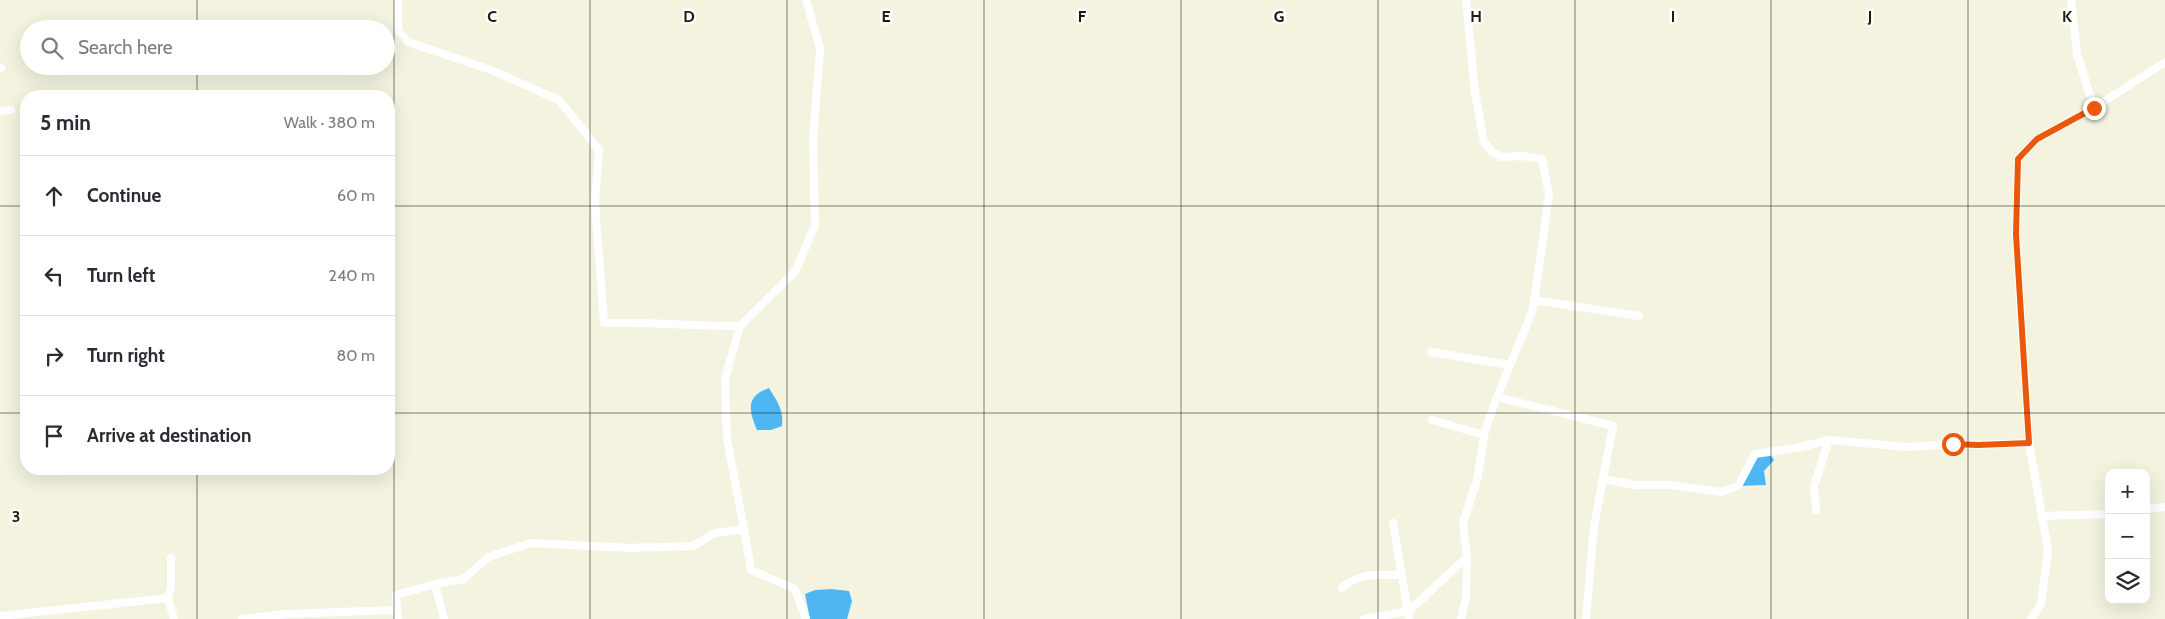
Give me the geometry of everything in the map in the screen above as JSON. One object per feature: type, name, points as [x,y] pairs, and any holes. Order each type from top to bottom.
[{"type":"street","points":[[398,0],[398,30],[408,42],[491,70],[559,100],[599,150],[595,203],[604,324],[641,322],[698,327],[740,326]]},
{"type":"street","points":[[806,0],[820,48],[813,140],[815,225],[795,272],[740,326],[725,379],[727,439],[751,570],[795,589],[806,619]]},
{"type":"street","points":[[1461,619],[1466,598],[1467,557],[1463,523],[1477,480],[1484,435],[1509,365],[1532,312],[1550,194],[1542,159],[1522,156],[1500,157],[1492,152],[1484,142],[1475,93],[1466,0]]},
{"type":"street","points":[[2071,0],[2077,54],[2094,108]]},
{"type":"street","points":[[2031,619],[2041,604],[2048,550],[2029,443],[2016,234],[2018,159],[2037,139],[2094,108],[2165,62]]},
{"type":"street","points":[[0,111],[12,110]]},
{"type":"street","points":[[1534,300],[1639,316]]},
{"type":"street","points":[[1431,352],[1509,365]]},
{"type":"street","points":[[1497,397],[1613,426],[1594,526],[1586,619]]},
{"type":"street","points":[[1432,420],[1484,435]]},
{"type":"street","points":[[1603,479],[1635,485],[1671,485],[1720,492],[1738,486],[1755,454],[1796,448],[1829,440],[1906,447],[2029,443]]},
{"type":"street","points":[[1816,510],[1814,486],[1829,440]]},
{"type":"street","points":[[2150,509],[2165,507]]},
{"type":"street","points":[[2043,516],[2105,514]]},
{"type":"street","points":[[1393,523],[1400,575],[1409,615]]},
{"type":"street","points":[[398,619],[396,595],[435,584],[464,579],[488,556],[530,543],[629,548],[693,546],[715,533],[744,529]]},
{"type":"street","points":[[1364,619],[1409,615],[1467,557]]},
{"type":"street","points":[[171,558],[171,587],[168,598],[174,619]]},
{"type":"street","points":[[1342,588],[1352,579],[1364,576],[1400,575]]},
{"type":"street","points":[[435,584],[444,619]]},
{"type":"street","points":[[0,616],[59,615],[168,598]]},
{"type":"street","points":[[242,619],[358,615],[397,610]]},
{"type":"water","points":[[769,388],[781,410],[782,426],[771,430],[757,430],[752,417],[751,405],[756,395]]},
{"type":"water","points":[[1766,449],[1774,460],[1764,471],[1766,485],[1738,486],[1743,469],[1751,460]]},
{"type":"water","points":[[815,590],[849,591],[852,601],[847,619],[810,619],[805,594]]},
{"type":"route","points":[[1953,444],[2029,443],[2016,234],[2018,159],[2037,139],[2094,108]]}]
